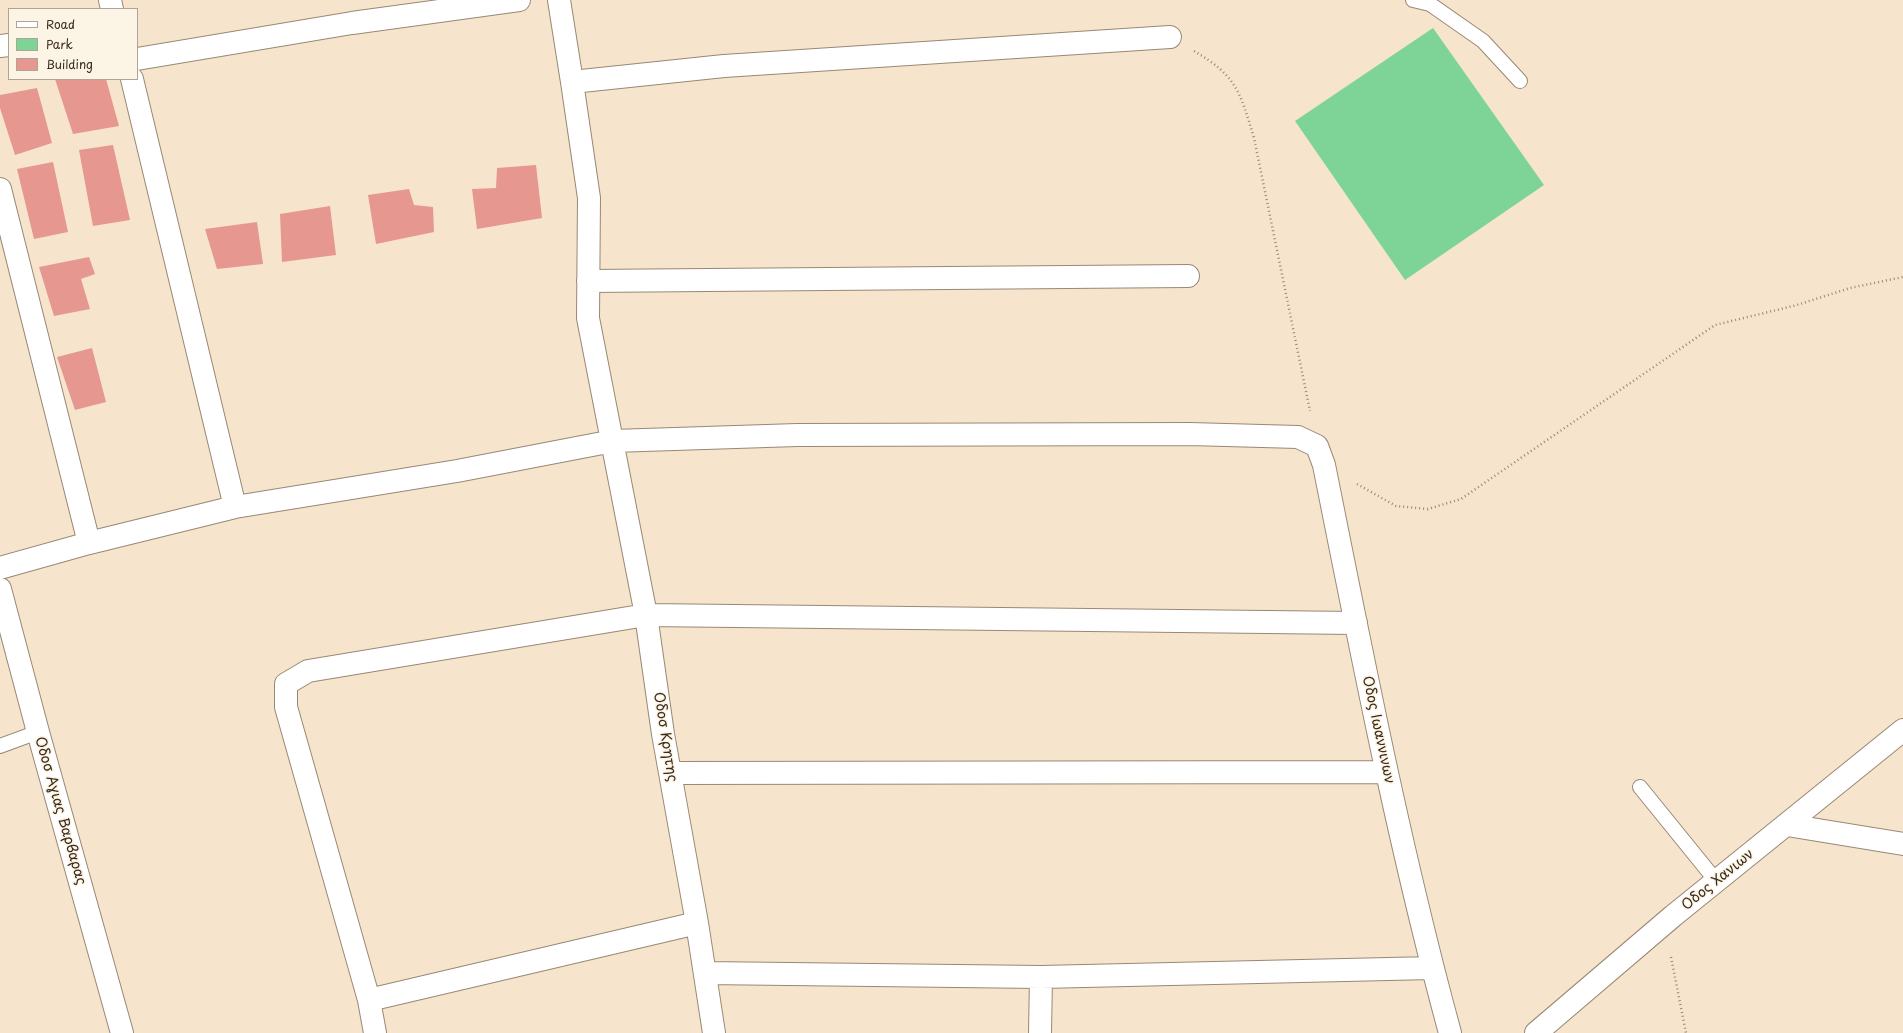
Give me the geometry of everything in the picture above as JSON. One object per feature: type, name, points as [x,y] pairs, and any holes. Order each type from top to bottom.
[{"type":"street","points":[[138,58],[352,23],[519,0]]},
{"type":"street","name":"Οδοσ Κρητης","points":[[559,0],[589,198],[588,318],[646,615],[670,773],[697,923],[714,1033]]},
{"type":"street","points":[[572,82],[724,66],[1170,37]]},
{"type":"street","points":[[132,80],[235,507]]},
{"type":"street","points":[[0,189],[89,543]]},
{"type":"street","points":[[588,281],[1188,276]]},
{"type":"street","points":[[0,568],[89,543],[235,507],[457,471],[613,441],[797,435],[1190,434],[1298,436],[1320,456]]},
{"type":"street","name":"Οδος Ιωαννινων","points":[[1320,456],[1356,622],[1386,772],[1432,968],[1450,1033]]},
{"type":"street","name":"Οδοσ Αγιας Βαρβαρας","points":[[0,589],[38,732],[122,1033]]},
{"type":"street","points":[[375,1033],[369,1000],[286,707],[286,684],[308,671],[646,615],[1356,622]]},
{"type":"street","name":"Οδος Χανιων","points":[[1536,1033],[1659,928],[1787,826],[1903,730]]},
{"type":"street","points":[[670,773],[1386,772]]},
{"type":"street","points":[[1787,826],[1903,844]]},
{"type":"street","points":[[369,1000],[697,923]]},
{"type":"street","points":[[704,973],[1041,977],[1432,968]]},
{"type":"street","points":[[1040,1033],[1041,977]]},
{"type":"lane","points":[[1413,0],[1430,4],[1483,41],[1520,81]]},
{"type":"lane","points":[[0,746],[38,732]]},
{"type":"lane","points":[[1640,787],[1717,882]]},
{"type":"path","points":[[1170,37],[1212,61],[1229,76],[1240,94],[1254,138],[1320,456],[1396,506],[1428,508],[1461,499],[1715,325],[1796,305],[1850,288],[1903,277]]},
{"type":"path","points":[[1659,928],[1671,957],[1686,1033]]},
{"type":"green space","points":[[1433,28],[1544,185],[1405,280],[1295,121]]},
{"type":"building","points":[[55,80],[106,80],[119,126],[73,134]]},
{"type":"building","points":[[37,88],[52,143],[15,155],[0,108],[0,95]]},
{"type":"building","points":[[113,145],[130,220],[93,226],[79,150]]},
{"type":"building","points":[[53,162],[68,232],[34,239],[17,169]]},
{"type":"building","points":[[536,165],[542,218],[477,229],[472,189],[496,188],[497,168]]},
{"type":"building","points":[[409,189],[414,205],[433,207],[434,232],[376,244],[368,195]]},
{"type":"building","points":[[330,206],[336,255],[282,262],[280,214]]},
{"type":"building","points":[[257,222],[263,264],[217,269],[205,229]]},
{"type":"building","points":[[89,257],[95,274],[81,279],[90,309],[54,316],[39,267]]},
{"type":"building","points":[[92,348],[106,402],[75,410],[57,357]]}]
